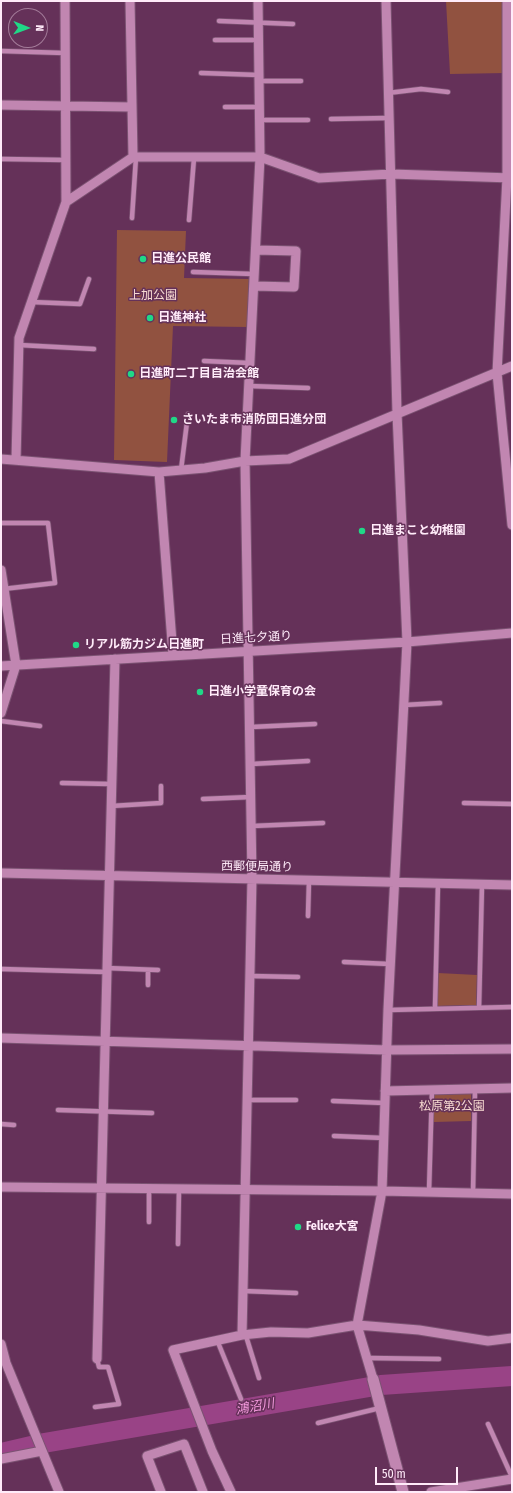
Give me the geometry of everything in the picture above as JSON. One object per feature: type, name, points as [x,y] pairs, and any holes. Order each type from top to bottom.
[{"type":"street","points":[[16,460],[19,338],[66,202],[65,1]]},
{"type":"street","points":[[130,1],[132,107],[135,157]]},
{"type":"street","points":[[244,1336],[243,1291],[252,878],[250,650],[245,461],[260,157],[258,1]]},
{"type":"street","points":[[386,1],[388,118],[407,642],[388,1010],[382,1191],[358,1326],[403,1492]]},
{"type":"street","points":[[507,1],[509,178],[497,373],[512,525]]},
{"type":"street","points":[[1,105],[132,107]]},
{"type":"street","points":[[66,202],[135,157],[260,157],[319,178],[391,174],[509,178]]},
{"type":"street","points":[[254,286],[294,286],[296,252],[256,250]]},
{"type":"street","points":[[1,459],[159,472],[245,461],[289,459],[512,366]]},
{"type":"street","points":[[159,472],[173,656]]},
{"type":"street","points":[[1,570],[2,589],[16,665],[1,713]]},
{"type":"street","name":"日進七夕通り","points":[[1,666],[250,650],[407,642],[512,633]]},
{"type":"street","points":[[97,1359],[102,1188],[104,1040],[110,875],[110,806],[115,659]]},
{"type":"street","name":"西郵便局通り","points":[[1,873],[394,881],[512,885]]},
{"type":"street","points":[[1,1038],[104,1040],[387,1050],[512,1049]]},
{"type":"street","points":[[385,1091],[512,1088]]},
{"type":"street","points":[[1,1187],[245,1189],[512,1194]]},
{"type":"street","points":[[231,1492],[196,1410],[173,1350],[217,1340],[271,1332],[308,1333],[358,1326],[419,1330],[488,1341],[512,1338]]},
{"type":"street","points":[[1,1344],[6,1363],[59,1492]]},
{"type":"street","points":[[161,1492],[147,1456],[184,1444],[203,1492]]},
{"type":"street","points":[[1,1459],[40,1447]]},
{"type":"street","points":[[431,1492],[512,1478]]},
{"type":"lane","points":[[219,21],[293,24]]},
{"type":"lane","points":[[215,40],[258,40]]},
{"type":"lane","points":[[1,51],[65,53]]},
{"type":"lane","points":[[202,73],[300,81]]},
{"type":"lane","points":[[388,93],[421,88],[448,92]]},
{"type":"lane","points":[[225,107],[259,107]]},
{"type":"lane","points":[[331,119],[388,118]]},
{"type":"lane","points":[[260,120],[308,120]]},
{"type":"lane","points":[[132,218],[135,157]]},
{"type":"lane","points":[[1,158],[66,160]]},
{"type":"lane","points":[[190,220],[194,158]]},
{"type":"lane","points":[[193,272],[254,274]]},
{"type":"lane","points":[[31,302],[80,304],[89,279]]},
{"type":"lane","points":[[19,345],[94,349]]},
{"type":"lane","points":[[204,361],[250,363]]},
{"type":"lane","points":[[249,386],[308,388]]},
{"type":"lane","points":[[181,470],[188,414]]},
{"type":"lane","points":[[1,523],[48,523],[55,583],[2,589]]},
{"type":"lane","points":[[404,705],[440,703]]},
{"type":"lane","points":[[1,721],[40,726]]},
{"type":"lane","points":[[251,727],[315,724]]},
{"type":"lane","points":[[251,764],[308,761]]},
{"type":"lane","points":[[62,784],[111,784]]},
{"type":"lane","points":[[110,806],[161,803],[161,786]]},
{"type":"lane","points":[[203,799],[251,798]]},
{"type":"lane","points":[[464,803],[512,804]]},
{"type":"lane","points":[[252,826],[323,823]]},
{"type":"lane","points":[[308,916],[309,880]]},
{"type":"lane","points":[[435,1009],[438,883]]},
{"type":"lane","points":[[479,1008],[482,884]]},
{"type":"lane","points":[[344,962],[391,964]]},
{"type":"lane","points":[[1,969],[158,970]]},
{"type":"lane","points":[[148,970],[148,985]]},
{"type":"lane","points":[[250,976],[298,977]]},
{"type":"lane","points":[[388,1010],[512,1007]]},
{"type":"lane","points":[[473,1193],[475,1089]]},
{"type":"lane","points":[[429,1192],[432,1090]]},
{"type":"lane","points":[[247,1100],[296,1100]]},
{"type":"lane","points":[[333,1102],[385,1103]]},
{"type":"lane","points":[[58,1110],[152,1113]]},
{"type":"lane","points":[[1,1124],[14,1125]]},
{"type":"lane","points":[[334,1136],[384,1138]]},
{"type":"lane","points":[[149,1188],[149,1222]]},
{"type":"lane","points":[[178,1244],[179,1189]]},
{"type":"lane","points":[[243,1291],[296,1293]]},
{"type":"lane","points":[[244,1336],[259,1378]]},
{"type":"lane","points":[[217,1340],[241,1399]]},
{"type":"lane","points":[[367,1358],[439,1359]]},
{"type":"lane","points":[[95,1407],[119,1404],[108,1367],[99,1367],[97,1359]]},
{"type":"lane","points":[[318,1423],[380,1408]]},
{"type":"lane","points":[[488,1424],[512,1478]]},
{"type":"green space","points":[[446,1],[506,1],[506,73],[450,74]]},
{"type":"green space","name":"上加公園","points":[[117,230],[186,231],[184,278],[249,279],[247,327],[173,326],[167,462],[114,460]]},
{"type":"green space","points":[[438,973],[477,975],[476,1005],[437,1006]]},
{"type":"green space","name":"松原第2公園","points":[[471,1091],[471,1121],[434,1122],[433,1092]]},
{"type":"waterway","name":"鴻沼川","points":[[1,1453],[44,1443],[381,1385],[512,1376]]},
{"type":"place","name":"日進公民館","points":[[143,259]]},
{"type":"place","name":"日進神社","points":[[150,318]]},
{"type":"place","name":"日進町二丁目自治会館","points":[[131,374]]},
{"type":"place","name":"さいたま市消防団日進分団","points":[[174,420]]},
{"type":"place","name":"日進まこと幼稚園","points":[[362,531]]},
{"type":"place","name":"リアル筋力ジム日進町","points":[[76,645]]},
{"type":"place","name":"日進小学童保育の会","points":[[200,692]]},
{"type":"place","name":"Felice大宮","points":[[298,1227]]}]
